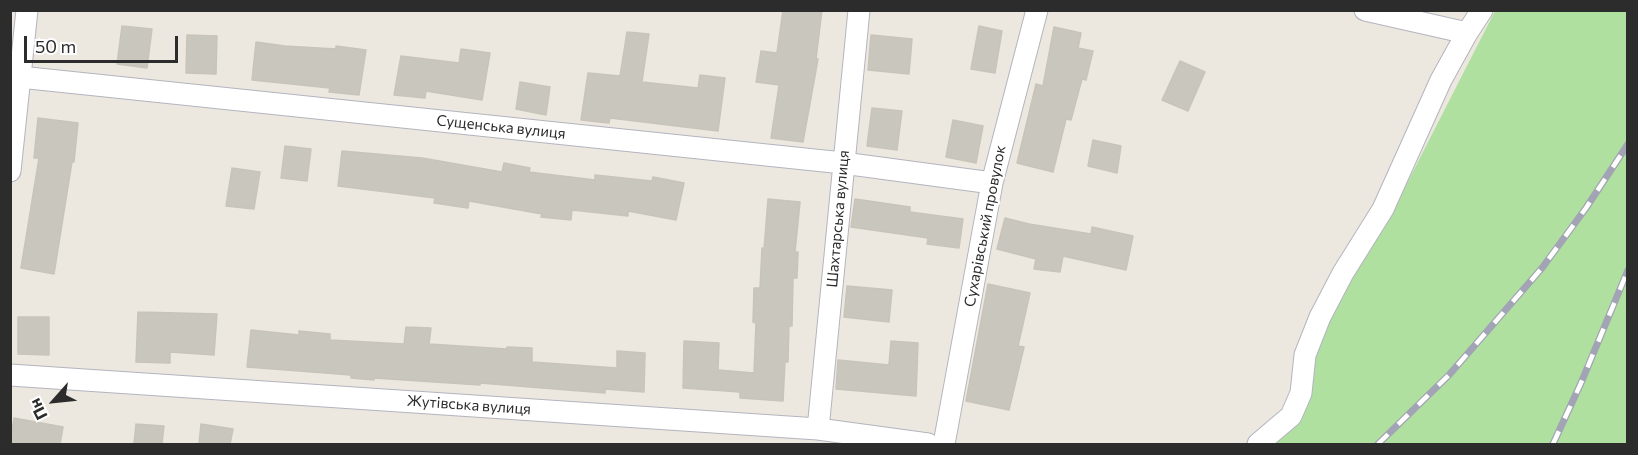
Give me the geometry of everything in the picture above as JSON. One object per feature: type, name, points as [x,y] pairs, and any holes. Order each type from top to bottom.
[{"type":"street","points":[[10,171],[15,76],[27,10]]},
{"type":"street","name":"Шахтарська вулиця","points":[[818,429],[859,10]]},
{"type":"street","name":"Сухарівський провулок","points":[[944,444],[992,183],[1037,10]]},
{"type":"street","points":[[1365,10],[1467,33]]},
{"type":"street","points":[[1258,444],[1267,439],[1291,416],[1300,393],[1305,355],[1320,317],[1343,273],[1383,209],[1442,80],[1482,10]]},
{"type":"street","name":"Сущенська вулиця","points":[[15,76],[843,163],[992,183]]},
{"type":"street","name":"Жутівська вулиця","points":[[10,375],[818,429],[928,444]]},
{"type":"green space","points":[[1495,11],[1627,11],[1627,444],[1257,444],[1287,420],[1316,340],[1402,193]]},
{"type":"building","points":[[783,10],[822,10],[816,59],[818,59],[803,142],[771,138],[779,85],[756,82],[761,51],[777,53]]},
{"type":"building","points":[[122,26],[152,29],[147,68],[117,64]]},
{"type":"building","points":[[979,26],[1002,31],[995,73],[971,69]]},
{"type":"building","points":[[1054,27],[1081,33],[1078,48],[1093,51],[1086,80],[1082,79],[1071,120],[1066,119],[1053,172],[1017,163],[1036,84],[1043,86]]},
{"type":"building","points":[[627,32],[649,34],[642,82],[698,88],[700,75],[725,78],[718,131],[610,118],[609,123],[581,120],[588,73],[620,76]]},
{"type":"building","points":[[187,35],[217,36],[216,74],[186,73]]},
{"type":"building","points":[[871,35],[912,39],[909,74],[868,70]]},
{"type":"building","points":[[256,42],[285,46],[336,49],[336,46],[366,50],[359,95],[329,92],[330,88],[252,80]]},
{"type":"building","points":[[461,49],[490,53],[482,100],[426,91],[425,98],[394,95],[401,56],[459,63]]},
{"type":"building","points":[[1180,61],[1205,72],[1188,111],[1162,100]]},
{"type":"building","points":[[520,82],[550,87],[546,115],[516,109]]},
{"type":"building","points":[[872,108],[902,111],[897,150],[867,146]]},
{"type":"building","points":[[38,118],[78,123],[74,162],[72,162],[54,274],[21,268],[39,158],[34,158]]},
{"type":"building","points":[[953,120],[983,126],[976,163],[946,157]]},
{"type":"building","points":[[1093,140],[1121,146],[1117,173],[1088,166]]},
{"type":"building","points":[[285,146],[311,149],[307,181],[281,178]]},
{"type":"building","points":[[342,151],[422,158],[502,172],[504,163],[530,168],[529,172],[595,180],[595,175],[652,181],[653,177],[684,183],[676,220],[628,211],[628,216],[572,210],[571,220],[541,217],[542,214],[469,201],[468,208],[434,203],[435,198],[338,186]]},
{"type":"building","points":[[232,168],[260,172],[254,209],[226,206]]},
{"type":"building","points":[[768,199],[800,202],[795,252],[798,252],[797,278],[793,278],[792,326],[789,326],[788,362],[785,362],[783,401],[740,398],[740,392],[683,388],[684,341],[719,343],[718,370],[754,373],[756,323],[753,322],[754,288],[760,288]]},
{"type":"building","points":[[855,199],[910,207],[910,212],[963,219],[959,248],[927,244],[928,238],[851,227]]},
{"type":"building","points":[[1005,218],[1091,234],[1092,227],[1133,236],[1126,270],[1063,256],[1060,272],[1034,269],[1036,259],[997,249]]},
{"type":"building","points":[[988,284],[1030,293],[1018,346],[1024,347],[1009,410],[966,401]]},
{"type":"building","points":[[847,286],[892,290],[889,322],[844,317]]},
{"type":"building","points":[[138,312],[217,314],[214,355],[170,352],[170,363],[136,362]]},
{"type":"building","points":[[18,317],[49,317],[49,355],[18,354]]},
{"type":"building","points":[[406,327],[431,328],[429,344],[507,349],[507,347],[532,348],[532,362],[617,368],[617,351],[645,353],[644,392],[605,389],[605,393],[480,383],[480,385],[374,378],[374,380],[351,378],[351,375],[247,367],[251,330],[299,335],[299,331],[330,334],[330,340],[404,344]]},
{"type":"building","points":[[891,341],[918,343],[916,396],[836,389],[838,360],[889,365]]},
{"type":"building","points":[[14,418],[63,427],[60,444],[10,444]]},
{"type":"building","points":[[136,424],[164,426],[162,444],[134,444]]},
{"type":"building","points":[[201,424],[233,429],[230,444],[199,444]]},
{"type":"railway","points":[[1378,444],[1449,375],[1542,268],[1586,208],[1628,144]]},
{"type":"railway","points":[[1553,444],[1628,270]]}]
